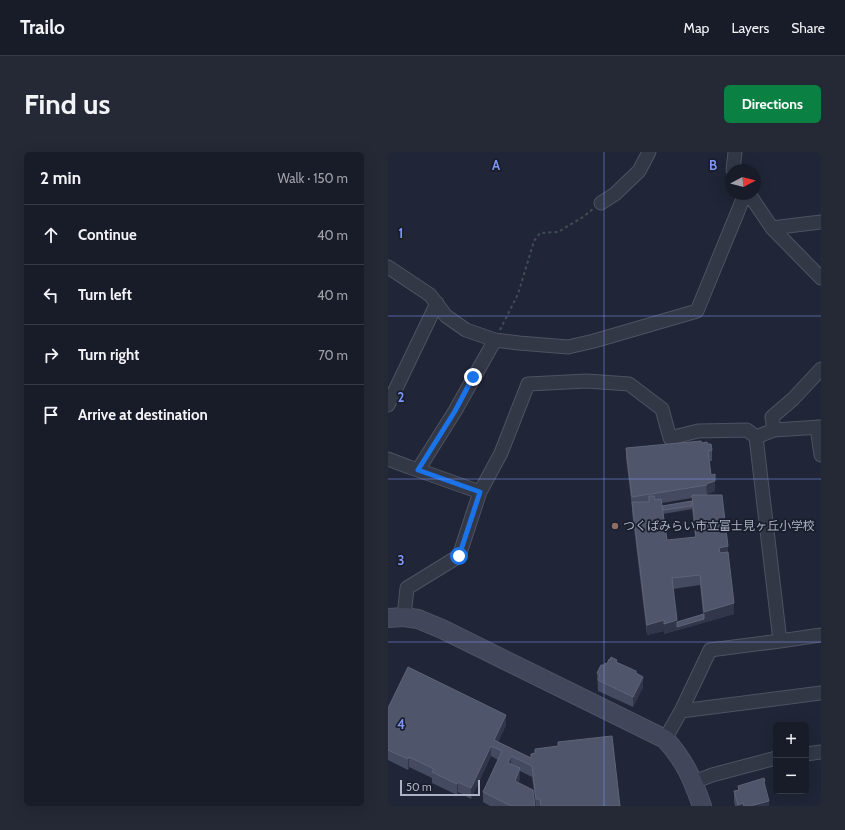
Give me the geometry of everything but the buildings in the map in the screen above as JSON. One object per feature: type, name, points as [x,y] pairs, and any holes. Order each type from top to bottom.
[{"type":"street","points":[[601,203],[615,194],[639,171],[649,152]]},
{"type":"street","points":[[734,164],[735,152]]},
{"type":"street","points":[[388,267],[430,295],[446,316],[466,330],[495,340],[568,347],[697,311],[743,200]]},
{"type":"street","points":[[753,200],[772,228],[821,278]]},
{"type":"street","points":[[772,228],[821,222]]},
{"type":"street","points":[[388,405],[437,303]]},
{"type":"street","points":[[418,470],[455,411],[495,340]]},
{"type":"street","points":[[774,430],[772,418],[793,399],[821,369]]},
{"type":"street","points":[[702,806],[694,782],[682,760],[665,739],[442,629],[418,620],[396,618],[407,588],[459,556],[480,492],[501,453],[528,384],[587,381],[629,384],[662,409],[670,438],[698,430],[747,430],[756,437],[780,641]]},
{"type":"street","points":[[756,437],[774,430],[819,427],[821,455]]},
{"type":"street","points":[[388,459],[480,492]]},
{"type":"street","points":[[665,739],[681,711],[710,650],[821,634]]},
{"type":"street","points":[[681,711],[821,693]]},
{"type":"street","points":[[809,754],[821,752]]},
{"type":"street","points":[[694,782],[712,775],[773,759]]},
{"type":"path","points":[[495,340],[518,294],[534,241],[540,233],[558,232],[583,217],[601,203]]},
{"type":"place","name":"つくばみらい市立富士見ヶ丘小学校","points":[[615,526]]},
{"type":"route","points":[[459,556],[480,492],[418,470],[455,411],[473,377]]}]
